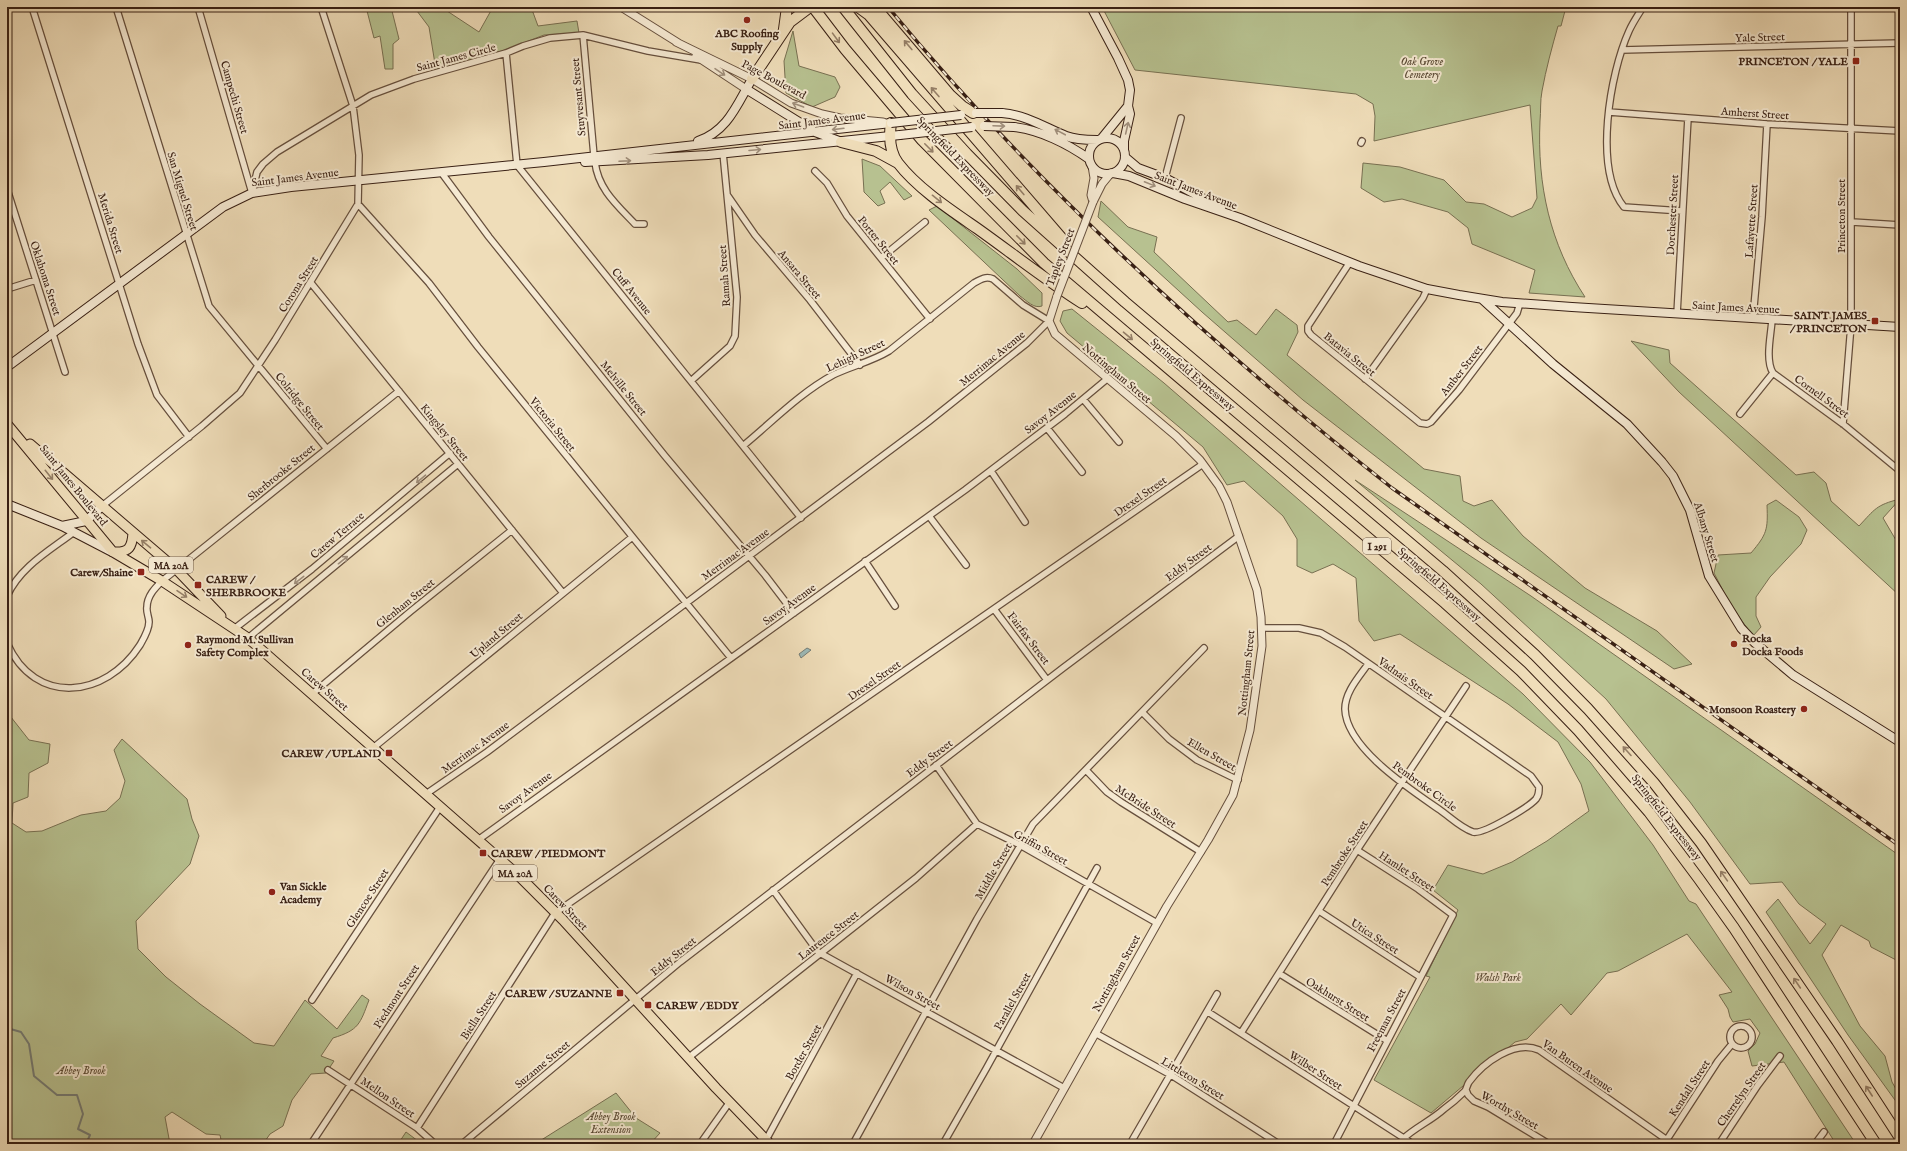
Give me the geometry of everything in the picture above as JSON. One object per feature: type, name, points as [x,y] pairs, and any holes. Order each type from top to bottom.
[{"type":"highway","points":[[782,33],[786,20],[787,7]]},
{"type":"highway","points":[[752,79],[782,33],[796,16],[810,7]]},
{"type":"highway","name":"Springfield Expressway","points":[[813,7],[845,49],[922,140],[1044,263],[1457,614],[1521,671],[1605,760],[1649,812],[1734,928],[1876,1144]]},
{"type":"highway","name":"Springfield Expressway","points":[[842,7],[912,94],[967,154],[1023,211],[1102,282],[1443,571],[1535,655],[1588,709],[1654,783],[1701,843],[1837,1041],[1900,1137]]},
{"type":"highway","points":[[858,7],[869,15],[1047,222],[1102,282]]},
{"type":"highway","points":[[875,7],[950,95],[962,106],[975,113]]},
{"type":"highway","points":[[891,123],[889,136],[890,147],[898,163]]},
{"type":"highway","points":[[840,142],[876,151],[898,163],[919,184],[950,210],[1053,284],[1115,324]]},
{"type":"main road","points":[[1090,7],[1125,72],[1130,90],[1128,106],[1130,114],[1124,141],[1124,154],[1121,167],[1112,173],[1098,172],[1090,162],[1090,148],[1128,106]]},
{"type":"main road","points":[[680,147],[710,137],[722,127],[752,79]]},
{"type":"main road","name":"Page Boulevard","points":[[746,89],[815,132],[840,142]]},
{"type":"main road","name":"Saint James Avenue","points":[[594,159],[680,147],[975,113],[1002,113],[1033,120],[1066,136],[1082,140],[1099,139]]},
{"type":"main road","name":"Saint James Avenue","points":[[7,367],[223,207],[252,193],[291,187],[544,162],[723,153],[984,126],[1014,127],[1050,138],[1076,150],[1090,162]]},
{"type":"main road","points":[[1099,139],[1115,140],[1124,154]]},
{"type":"main road","name":"Saint James Avenue","points":[[1124,154],[1138,168],[1165,178],[1240,218]]},
{"type":"main road","name":"Saint James Avenue","points":[[1112,173],[1129,176],[1350,262],[1427,288],[1482,299],[1615,310],[1900,327]]},
{"type":"main road","name":"Albany Street","points":[[1482,299],[1508,324],[1627,424],[1662,462],[1673,476],[1690,510],[1709,576],[1741,628],[1755,643],[1793,675],[1900,742]]},
{"type":"main road","name":"Saint James Boulevard","points":[[7,424],[113,552]]},
{"type":"main road","name":"Saint James Boulevard","points":[[16,434],[102,506]]},
{"type":"main road","name":"Carew Street","points":[[7,504],[62,526],[113,552],[162,581],[248,638],[500,859],[556,913],[729,1103],[768,1142]]},
{"type":"main road","points":[[62,526],[86,521],[102,506]]},
{"type":"main road","name":"Carew Street","points":[[102,506],[177,570],[234,629]]},
{"type":"main road","points":[[113,552],[123,553],[129,550],[133,544],[133,533]]},
{"type":"street","name":"Merida Street","points":[[32,7],[138,344],[157,395],[189,437]]},
{"type":"street","name":"San Miguel Street","points":[[116,7],[209,306],[258,366]]},
{"type":"street","name":"Campechi Street","points":[[198,7],[252,193]]},
{"type":"street","name":"Corona Street","points":[[102,506],[189,437],[240,393],[311,283],[358,204],[360,180],[353,106],[320,7]]},
{"type":"street","name":"Page Boulevard","points":[[621,7],[704,60],[746,89]]},
{"type":"street","points":[[1643,7],[1629,30],[1612,82],[1607,144],[1610,175],[1617,198],[1624,207],[1682,211]]},
{"type":"street","name":"Princeton Street","points":[[1843,424],[1851,325],[1851,7]]},
{"type":"street","name":"Saint James Circle","points":[[252,193],[257,172],[263,164],[277,152],[371,96],[392,86],[506,53],[550,38],[583,35],[648,51],[704,60]]},
{"type":"street","name":"Stuyvesant Street","points":[[583,35],[596,174],[604,190],[636,224],[644,224]]},
{"type":"street","name":"Page Boulevard","points":[[676,42],[752,79],[792,103],[822,114],[840,118],[891,123]]},
{"type":"street","name":"Yale Street","points":[[1622,50],[1900,43]]},
{"type":"street","points":[[506,53],[517,165]]},
{"type":"street","name":"Amherst Street","points":[[1609,112],[1767,124],[1900,131]]},
{"type":"street","points":[[1165,178],[1181,118]]},
{"type":"street","name":"Dorchester Street","points":[[1676,314],[1688,118]]},
{"type":"street","name":"Lafayette Street","points":[[1753,318],[1767,124]]},
{"type":"street","name":"Ramah Street","points":[[692,380],[730,346],[735,336],[737,297],[723,153]]},
{"type":"street","name":"Tapley Street","points":[[1090,162],[1094,178],[1091,195],[1093,202]]},
{"type":"street","name":"Cuff Avenue","points":[[517,165],[692,380],[801,518]]},
{"type":"street","name":"Porter Street","points":[[815,171],[827,183],[847,216],[930,319]]},
{"type":"street","name":"Melville Street","points":[[441,172],[489,237],[794,613]]},
{"type":"street","name":"Tapley Street","points":[[1049,321],[1093,202],[1102,184],[1112,173]]},
{"type":"street","name":"Oklahoma Street","points":[[7,189],[10,206],[36,280],[65,372]]},
{"type":"street","name":"Ansara Street","points":[[727,195],[755,235],[810,300],[860,365]]},
{"type":"street","name":"Victoria Street","points":[[358,204],[429,282],[478,348],[631,538],[731,658]]},
{"type":"street","points":[[880,258],[925,222]]},
{"type":"street","points":[[1852,222],[1900,225]]},
{"type":"street","name":"Batavia Street","points":[[1350,262],[1308,326],[1308,331],[1420,423],[1427,424]]},
{"type":"street","name":"Nottingham Street","points":[[974,283],[988,277],[993,279],[1022,305],[1049,321],[1055,334],[1176,436],[1203,464],[1219,486],[1227,502],[1257,590],[1262,628],[1262,646],[1254,704],[1238,780],[1226,810],[1157,923],[1033,1144]]},
{"type":"street","points":[[7,289],[36,280]]},
{"type":"street","name":"Kingsley Street","points":[[311,283],[563,593]]},
{"type":"street","name":"Lehigh Street","points":[[744,445],[811,390],[833,375],[874,360],[889,351],[974,283]]},
{"type":"street","points":[[1365,379],[1423,298],[1427,288]]},
{"type":"street","name":"Amber Street","points":[[1427,424],[1431,422],[1459,390],[1517,313],[1520,303]]},
{"type":"street","points":[[1740,414],[1773,373],[1770,369],[1772,320]]},
{"type":"street","name":"Merrimac Avenue","points":[[426,794],[487,752],[801,518],[1027,343],[1049,321]]},
{"type":"street","name":"Colridge Street","points":[[258,366],[326,448]]},
{"type":"street","name":"Cornell Street","points":[[1773,373],[1843,424],[1900,471]]},
{"type":"street","name":"Savoy Avenue","points":[[478,840],[991,471],[1107,379]]},
{"type":"street","name":"Sherbrooke Street","points":[[177,570],[326,448],[399,391]]},
{"type":"street","points":[[1083,399],[1119,442]]},
{"type":"street","points":[[1047,428],[1082,472]]},
{"type":"street","name":"Carew Terrace","points":[[234,629],[312,570],[450,453]]},
{"type":"street","name":"Carew Terrace","points":[[248,638],[458,464]]},
{"type":"street","name":"Drexel Street","points":[[556,913],[1203,464]]},
{"type":"street","points":[[991,471],[1025,522]]},
{"type":"street","points":[[929,516],[966,565]]},
{"type":"street","name":"Glenham Street","points":[[312,694],[411,611],[512,530]]},
{"type":"street","points":[[7,596],[15,581],[24,570],[74,532]]},
{"type":"street","name":"Eddy Street","points":[[636,1000],[680,962],[773,890],[1047,680],[1239,536]]},
{"type":"street","name":"Upland Street","points":[[373,748],[631,538]]},
{"type":"street","points":[[865,562],[895,606]]},
{"type":"street","points":[[7,643],[21,666],[42,682],[56,687],[70,688],[95,683],[119,669],[140,646],[146,635],[149,623],[147,606],[152,591],[162,581],[177,570]]},
{"type":"street","name":"Fairfax Street","points":[[994,609],[1047,680]]},
{"type":"street","name":"Vadnais Street","points":[[1262,628],[1299,628],[1321,633],[1528,774]]},
{"type":"street","name":"Middle Street","points":[[853,1144],[1033,824],[1204,648]]},
{"type":"street","name":"Pembroke Circle","points":[[1368,664],[1348,694],[1345,707],[1346,717],[1359,741],[1375,761],[1402,784],[1462,825],[1477,833],[1485,831],[1535,800],[1539,794],[1539,787],[1535,780],[1528,774]]},
{"type":"street","name":"Pembroke Street","points":[[1241,1033],[1280,974],[1357,850],[1466,686]]},
{"type":"street","name":"Ellen Street","points":[[1142,712],[1169,739],[1186,752],[1198,760],[1238,780]]},
{"type":"street","name":"Griffin Street","points":[[936,765],[977,824],[1020,845],[1157,923]]},
{"type":"street","name":"McBride Street","points":[[1086,770],[1107,792],[1200,852]]},
{"type":"street","name":"Glencoe Street","points":[[312,1000],[440,807]]},
{"type":"street","name":"Laurence Street","points":[[688,1058],[916,878],[977,824]]},
{"type":"street","name":"Hamlet Street","points":[[1357,850],[1445,909]]},
{"type":"street","name":"Piedmont Street","points":[[311,1144],[500,859]]},
{"type":"street","name":"Parallel Street","points":[[943,1144],[997,1050],[1097,868]]},
{"type":"street","name":"Wilson Street","points":[[773,890],[820,953],[1064,1088]]},
{"type":"street","name":"Freeman Street","points":[[1334,1144],[1386,1040],[1454,915],[1445,909]]},
{"type":"street","name":"Utica Street","points":[[1319,911],[1420,977]]},
{"type":"street","name":"Biella Street","points":[[417,1128],[556,913]]},
{"type":"street","name":"Border Street","points":[[768,1142],[857,973]]},
{"type":"street","name":"Oakhurst Street","points":[[1280,974],[1386,1040]]},
{"type":"street","points":[[1130,1144],[1208,1012],[1217,994]]},
{"type":"street","name":"Suzanne Street","points":[[462,1144],[636,1000]]},
{"type":"street","name":"Wilber Street","points":[[1208,1012],[1413,1144]]},
{"type":"street","name":"Kendall Street","points":[[1739,1026],[1749,1030],[1752,1039],[1748,1046],[1741,1049],[1732,1044],[1729,1037],[1732,1030],[1739,1026]]},
{"type":"street","name":"Littleton Street","points":[[1095,1033],[1171,1075],[1279,1144]]},
{"type":"street","name":"Kendall Street","points":[[1665,1142],[1718,1061],[1732,1044]]},
{"type":"street","name":"Van Buren Avenue","points":[[1404,1138],[1445,1109],[1466,1090],[1468,1084],[1473,1078],[1494,1059],[1514,1049],[1524,1047],[1534,1048],[1665,1142]]},
{"type":"street","name":"Cherrelyn Street","points":[[1720,1144],[1758,1085],[1780,1056]]},
{"type":"street","name":"Mellon Street","points":[[328,1070],[417,1128],[435,1144]]},
{"type":"street","name":"Worthy Street","points":[[1466,1090],[1468,1095],[1474,1101],[1488,1107],[1549,1144]]},
{"type":"street","points":[[700,1144],[729,1103]]},
{"type":"street","points":[[1815,1144],[1824,1132]]},
{"type":"green space","points":[[366,7],[391,7],[399,39],[393,44],[393,69],[385,69],[380,36],[374,38]]},
{"type":"green space","points":[[414,7],[441,7],[479,32],[493,7],[531,7],[538,26],[577,21],[579,33],[544,35],[505,50],[436,70],[429,27]]},
{"type":"green space","name":"Oak Grove Cemetery","points":[[1102,7],[1566,7],[1561,26],[1558,26],[1541,95],[1541,168],[1548,213],[1555,235],[1573,277],[1585,297],[1529,293],[1535,270],[1472,244],[1468,228],[1448,212],[1402,199],[1384,202],[1361,188],[1363,163],[1400,167],[1444,180],[1466,202],[1484,204],[1512,217],[1532,208],[1537,198],[1530,105],[1374,141],[1375,116],[1373,104],[1356,94],[1135,70]]},
{"type":"green space","points":[[793,31],[799,66],[835,77],[840,87],[835,97],[812,107],[786,93],[784,61]]},
{"type":"green space","points":[[862,159],[880,166],[912,196],[904,200],[890,182],[880,191],[885,203],[878,206],[864,192]]},
{"type":"green space","points":[[1101,201],[1128,227],[1157,237],[1154,252],[1228,322],[1237,320],[1256,335],[1276,309],[1297,325],[1298,332],[1287,355],[1424,469],[1460,476],[1463,501],[1474,506],[1492,500],[1523,536],[1585,588],[1657,631],[1692,664],[1674,669],[1481,538],[1303,400],[1202,312],[1098,217]]},
{"type":"green space","points":[[937,206],[1017,269],[1042,293],[1042,306],[1039,307],[1033,305],[1020,296],[929,210]]},
{"type":"green space","name":"Walsh Park","points":[[1072,309],[1164,383],[1523,694],[1590,762],[1653,845],[1689,901],[1696,904],[1856,1144],[1836,1144],[1784,1062],[1752,1066],[1748,1051],[1755,1044],[1760,1033],[1750,1019],[1733,1022],[1728,1009],[1719,995],[1732,992],[1687,934],[1618,971],[1607,973],[1571,1015],[1561,1004],[1527,1039],[1515,1042],[1431,1113],[1374,1080],[1430,977],[1426,976],[1458,910],[1433,890],[1448,865],[1483,874],[1512,862],[1547,841],[1589,811],[1581,784],[1558,742],[1508,704],[1400,634],[1374,641],[1359,621],[1356,578],[1333,564],[1312,573],[1297,566],[1297,539],[1283,516],[1244,481],[1227,485],[1203,447],[1067,333],[1060,321],[1063,311]]},
{"type":"green space","points":[[1631,341],[1669,350],[1670,363],[1796,475],[1814,472],[1826,483],[1831,501],[1859,526],[1876,508],[1900,499],[1883,518],[1900,547],[1896,556],[1897,566],[1900,565],[1900,596],[1679,392]]},
{"type":"green space","points":[[1355,480],[1531,596],[1900,856],[1900,962],[1871,947],[1869,941],[1841,925],[1822,955],[1860,1026],[1885,1056],[1892,1082],[1900,1096],[1900,1107],[1848,1035],[1766,912],[1778,899],[1810,944],[1826,924],[1799,904],[1782,882],[1750,884],[1690,802],[1606,699],[1481,584]]},
{"type":"green space","points":[[1776,500],[1799,517],[1807,530],[1801,544],[1770,577],[1756,597],[1756,616],[1761,627],[1753,636],[1731,606],[1714,573],[1718,555],[1751,553],[1763,536],[1767,526],[1767,505]]},
{"type":"green space","points":[[7,712],[29,740],[50,744],[48,763],[29,773],[28,797],[13,803],[12,823],[26,832],[42,831],[81,815],[106,811],[120,798],[125,781],[114,750],[122,739],[187,799],[192,819],[199,836],[190,864],[136,921],[138,949],[166,977],[200,1004],[254,1043],[274,1046],[305,1000],[337,1029],[362,995],[369,1000],[361,1020],[357,1025],[348,1032],[333,1038],[321,1056],[334,1061],[326,1073],[311,1074],[292,1100],[283,1126],[270,1134],[263,1144],[222,1144],[220,1135],[206,1134],[172,1112],[165,1117],[170,1144],[7,1144]]},
{"type":"green space","name":"Abbey Brook Extension","points":[[616,1093],[636,1118],[660,1133],[650,1144],[535,1144]]},
{"type":"green space","points":[[406,1132],[422,1144],[398,1144]]},
{"type":"water","points":[[807,648],[811,650],[801,658],[799,654]]},
{"type":"waterway","name":"Abbey Brook","points":[[7,1028],[21,1032],[29,1044],[34,1076],[57,1095],[77,1095],[83,1114],[78,1129],[90,1135],[86,1144]]},
{"type":"railway","points":[[888,7],[945,73],[1004,137],[1127,261],[1257,377],[1324,433],[1392,488],[1900,846]]},
{"type":"place","name":"ABC Roofing Supply","points":[[747,20]]},
{"type":"place","name":"PRINCETON / YALE","points":[[1856,61]]},
{"type":"place","name":"SAINT JAMES / PRINCETON","points":[[1875,321]]},
{"type":"place","name":"Carew/Shaine","points":[[141,572]]},
{"type":"place","name":"CAREW / SHERBROOKE","points":[[198,585]]},
{"type":"place","name":"Rocka Docka Foods","points":[[1734,644]]},
{"type":"place","name":"Raymond M. Sullivan Safety Complex","points":[[188,645]]},
{"type":"place","name":"Monsoon Roastery","points":[[1804,709]]},
{"type":"place","name":"CAREW / UPLAND","points":[[389,753]]},
{"type":"place","name":"CAREW / PIEDMONT","points":[[483,853]]},
{"type":"place","name":"Van Sickle Academy","points":[[272,892]]},
{"type":"place","name":"CAREW / SUZANNE","points":[[620,993]]},
{"type":"place","name":"CAREW / EDDY","points":[[648,1005]]}]
